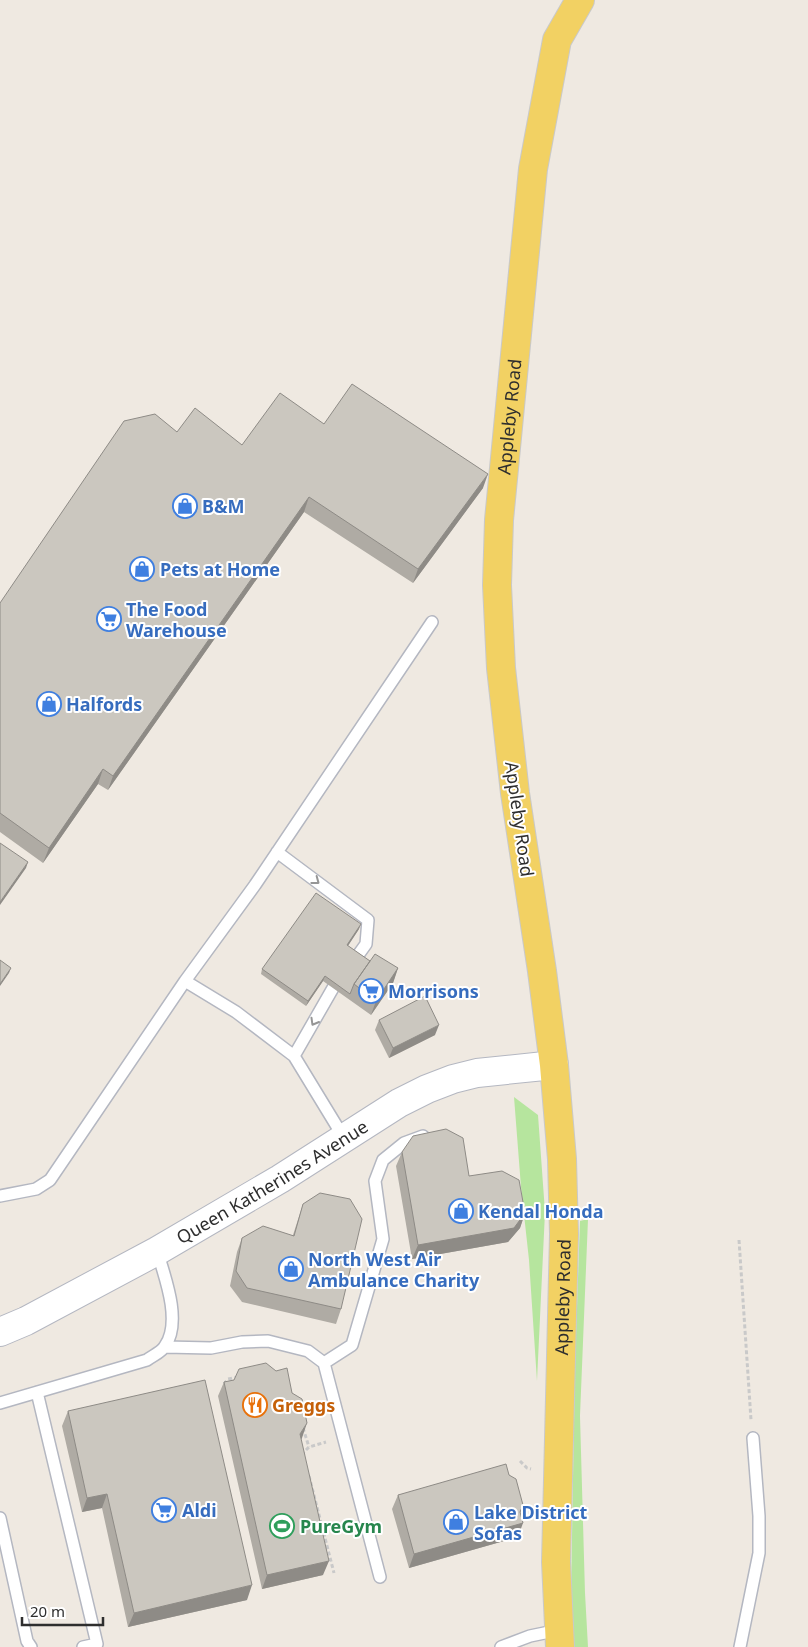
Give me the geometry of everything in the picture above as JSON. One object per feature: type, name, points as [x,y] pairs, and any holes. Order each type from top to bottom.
[{"type":"main road","name":"Appleby Road","points":[[560,1639],[556,1562],[564,1234],[562,1159],[554,1065],[542,971],[515,793],[501,668],[497,585],[498,520],[533,169],[557,40],[580,0]]},
{"type":"street","name":"Queen Katherines Avenue","points":[[0,1332],[26,1321],[157,1251],[280,1179],[399,1103],[427,1089],[453,1079],[477,1073],[554,1065]]},
{"type":"lane","points":[[0,1196],[36,1189],[50,1180],[432,622]]},
{"type":"lane","points":[[276,852],[368,920],[366,944],[356,958]]},
{"type":"lane","points":[[185,981],[236,1012],[294,1056],[344,1138]]},
{"type":"lane","points":[[294,1056],[333,988]]},
{"type":"lane","points":[[324,1363],[352,1345],[370,1284],[383,1239],[375,1181],[383,1160],[404,1143],[433,1132]]},
{"type":"lane","points":[[0,1403],[101,1375],[146,1360],[165,1347],[173,1327],[171,1304],[157,1251]]},
{"type":"lane","points":[[165,1347],[211,1348],[242,1342],[268,1341],[308,1351],[324,1363],[380,1577]]},
{"type":"lane","points":[[38,1392],[97,1644],[83,1647]]},
{"type":"lane","points":[[740,1647],[759,1554],[753,1438]]},
{"type":"lane","points":[[0,1518],[27,1641],[31,1647]]},
{"type":"lane","points":[[501,1647],[530,1636],[560,1639]]},
{"type":"path","points":[[739,1240],[753,1438]]},
{"type":"path","points":[[223,1385],[228,1379],[244,1375]]},
{"type":"path","points":[[301,1422],[308,1447]]},
{"type":"path","points":[[306,1462],[304,1453],[308,1447],[344,1438]]},
{"type":"path","points":[[520,1462],[527,1468]]},
{"type":"path","points":[[308,1471],[334,1572]]},
{"type":"green space","points":[[514,1097],[538,1115],[545,1212],[537,1381],[529,1260]]},
{"type":"green space","points":[[588,1219],[580,1416],[588,1647],[573,1647],[571,1594],[575,1364],[580,1221]]},
{"type":"building","points":[[352,384],[488,474],[418,569],[309,497],[113,776],[103,769],[49,848],[0,813],[0,603],[124,421],[155,414],[177,432],[195,408],[242,445],[280,393],[324,424]]},
{"type":"building","points":[[0,843],[28,862],[0,902]]},
{"type":"building","name":"Morrisons","points":[[316,893],[361,924],[347,945],[370,961],[354,984],[350,994],[325,976],[308,1001],[262,969]]},
{"type":"building","points":[[375,954],[398,968],[376,1001],[354,984]]},
{"type":"building","points":[[0,960],[11,968],[0,984]]},
{"type":"building","points":[[425,996],[439,1025],[393,1048],[379,1020]]},
{"type":"building","name":"Kendal Honda","points":[[446,1129],[463,1138],[469,1176],[502,1171],[519,1180],[525,1213],[514,1228],[418,1245],[402,1152],[413,1136]]},
{"type":"building","name":"North West Air Ambulance Charity","points":[[320,1193],[350,1199],[362,1219],[341,1309],[247,1288],[236,1271],[242,1238],[263,1226],[294,1236],[303,1204]]},
{"type":"building","points":[[266,1363],[276,1371],[287,1368],[292,1393],[302,1399],[307,1423],[300,1434],[329,1561],[267,1575],[224,1382],[234,1380],[239,1369]]},
{"type":"building","name":"Aldi","points":[[205,1380],[252,1585],[134,1613],[107,1494],[87,1498],[68,1411]]},
{"type":"building","name":"Lake District Sofas","points":[[506,1464],[509,1475],[516,1479],[523,1505],[520,1512],[523,1523],[414,1554],[398,1495]]},
{"type":"place","name":"B&M","points":[[185,506]]},
{"type":"place","name":"Pets at Home","points":[[142,569]]},
{"type":"place","name":"The Food Warehouse","points":[[109,619]]},
{"type":"place","name":"Halfords","points":[[49,704]]},
{"type":"place","name":"Morrisons","points":[[371,991]]},
{"type":"place","name":"Kendal Honda","points":[[461,1211]]},
{"type":"place","name":"North West Air Ambulance Charity","points":[[291,1269]]},
{"type":"place","name":"Greggs","points":[[255,1405]]},
{"type":"place","name":"Aldi","points":[[164,1510]]},
{"type":"place","name":"Lake District Sofas","points":[[456,1522]]},
{"type":"place","name":"PureGym","points":[[282,1526]]}]
